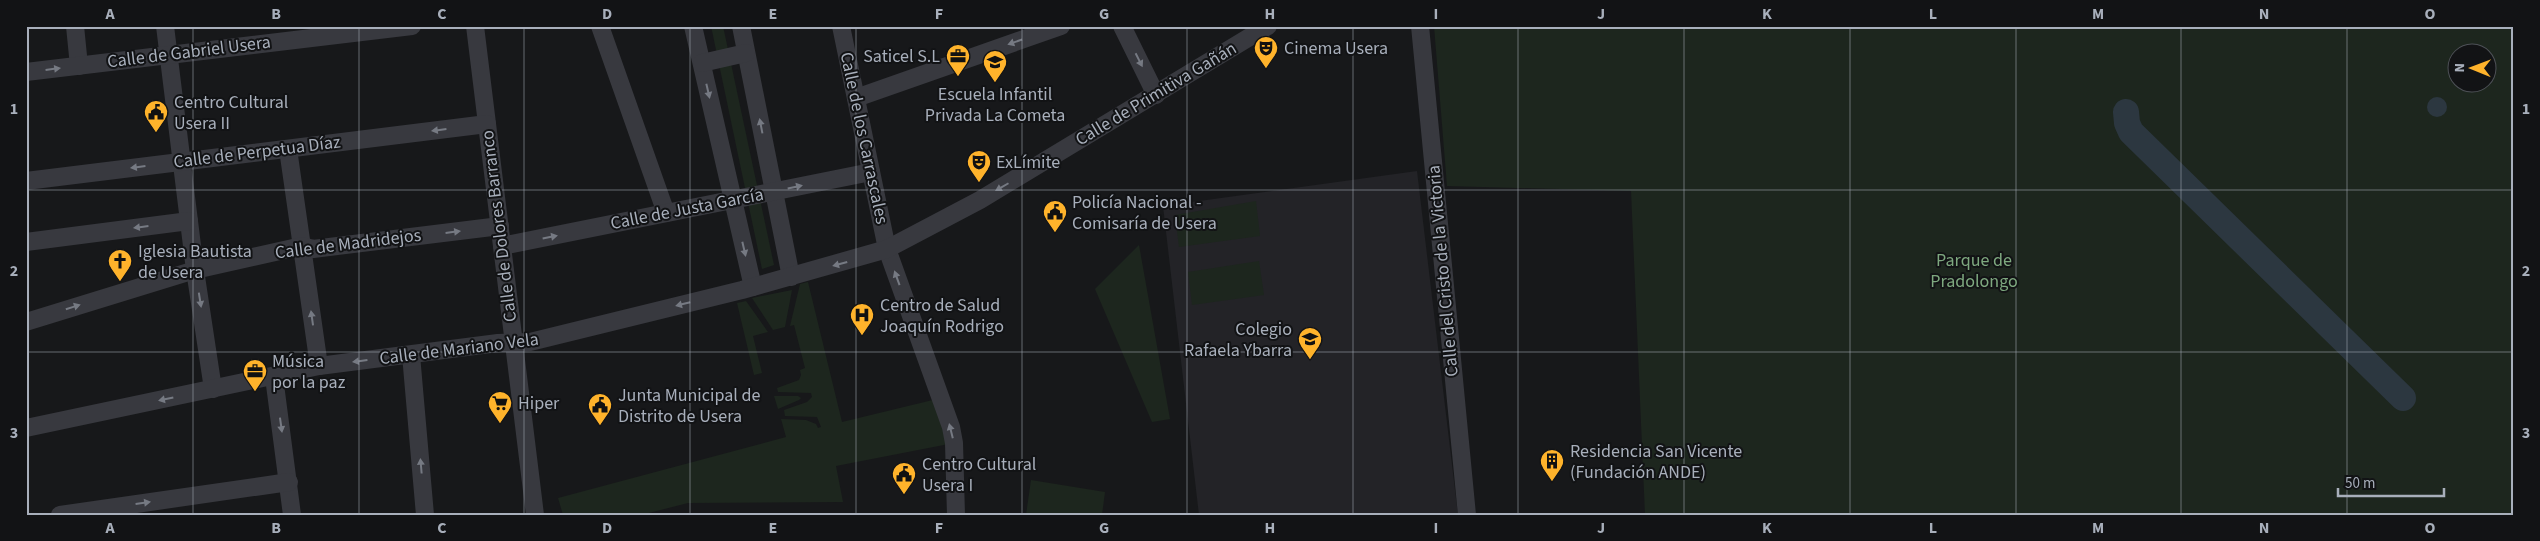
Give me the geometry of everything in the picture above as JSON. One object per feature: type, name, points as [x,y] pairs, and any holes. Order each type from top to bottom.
[{"type":"street","points":[[75,26],[79,66]]},
{"type":"street","points":[[164,26],[195,270],[213,389]]},
{"type":"street","name":"Calle de Gabriel Usera","points":[[26,72],[412,26]]},
{"type":"street","name":"Calle de Dolores Barranco","points":[[475,26],[500,226],[512,343],[536,515]]},
{"type":"street","points":[[600,26],[666,213]]},
{"type":"street","points":[[693,26],[753,287]]},
{"type":"street","points":[[741,26],[791,277]]},
{"type":"street","name":"Calle de los Carrascales","points":[[841,26],[887,250],[951,427],[954,443],[956,515]]},
{"type":"street","points":[[856,98],[1061,26]]},
{"type":"street","points":[[1122,26],[1156,94]]},
{"type":"street","name":"Calle de Primitiva Gañán","points":[[887,250],[980,200],[1156,94],[1243,34],[1268,26]]},
{"type":"street","name":"Calle del Cristo de la Victoria","points":[[1420,26],[1467,515]]},
{"type":"street","points":[[702,63],[746,54]]},
{"type":"street","name":"Calle de Perpetua Díaz","points":[[26,181],[487,124]]},
{"type":"street","points":[[288,148],[320,366]]},
{"type":"street","name":"Calle de Justa García","points":[[502,246],[871,172]]},
{"type":"street","points":[[26,242],[189,221]]},
{"type":"street","name":"Calle de Madridejos","points":[[26,322],[195,270],[302,246],[312,249],[500,226]]},
{"type":"street","name":"Calle de Mariano Vela","points":[[26,428],[320,366],[530,342],[753,287],[887,250]]},
{"type":"street","points":[[411,355],[425,515]]},
{"type":"street","points":[[274,376],[292,515]]},
{"type":"street","points":[[60,515],[288,482]]},
{"type":"shaded area","points":[[2437,97],[2444,100],[2447,107],[2444,114],[2437,117],[2430,114],[2427,107],[2430,100]]},
{"type":"shaded area","name":"Colegio Rafaela Ybarra","points":[[1417,171],[1458,515],[1199,515],[1163,206]]},
{"type":"shaded area","points":[[2401,388],[2410,391],[2396,405],[2393,395]]},
{"type":"green space","points":[[711,26],[723,26],[774,265],[762,269]]},
{"type":"green space","name":"Parque de Pradolongo","points":[[1434,26],[2514,26],[2514,515],[1645,515],[1631,191],[1447,186]]},
{"type":"green space","points":[[1256,201],[1260,236],[1179,247],[1175,215]]},
{"type":"green space","points":[[1139,245],[1170,419],[1152,422],[1095,289]]},
{"type":"green space","points":[[1259,261],[1264,295],[1192,305],[1188,272]]},
{"type":"green space","points":[[808,282],[842,422],[941,398],[954,443],[836,466],[843,502],[688,503],[641,515],[563,515],[558,498],[786,437],[781,419],[806,420],[816,424],[818,428],[821,427],[817,417],[785,416],[784,410],[807,402],[812,397],[811,393],[778,392],[777,388],[799,380],[800,370],[805,368],[794,325],[790,326],[800,284]]},
{"type":"green space","points":[[792,290],[785,327],[773,330],[752,298]]},
{"type":"green space","points":[[746,301],[768,332],[753,336],[762,373],[754,375],[737,303]]},
{"type":"green space","points":[[774,396],[798,396],[801,398],[799,400],[778,409]]},
{"type":"green space","points":[[1031,480],[1105,492],[1102,515],[1026,515]]},
{"type":"waterway","points":[[2126,112],[2127,123],[2131,132],[2403,398]]},
{"type":"place","name":"Cinema Usera","points":[[1266,69]]},
{"type":"place","name":"Saticel S.L","points":[[958,77]]},
{"type":"place","name":"Escuela Infantil Privada La Cometa","points":[[995,83]]},
{"type":"place","name":"Centro Cultural Usera II","points":[[156,133]]},
{"type":"place","name":"ExLímite","points":[[979,183]]},
{"type":"place","name":"Policía Nacional - Comisaría de Usera","points":[[1055,233]]},
{"type":"place","name":"Iglesia Bautista de Usera","points":[[120,282]]},
{"type":"place","name":"Centro de Salud Joaquín Rodrigo","points":[[862,336]]},
{"type":"place","name":"Colegio Rafaela Ybarra","points":[[1310,360]]},
{"type":"place","name":"Música por la paz","points":[[255,392]]},
{"type":"place","name":"Hiper","points":[[500,424]]},
{"type":"place","name":"Junta Municipal de Distrito de Usera","points":[[600,426]]},
{"type":"place","name":"Residencia San Vicente (Fundación ANDE)","points":[[1552,482]]},
{"type":"place","name":"Centro Cultural Usera I","points":[[904,495]]}]
